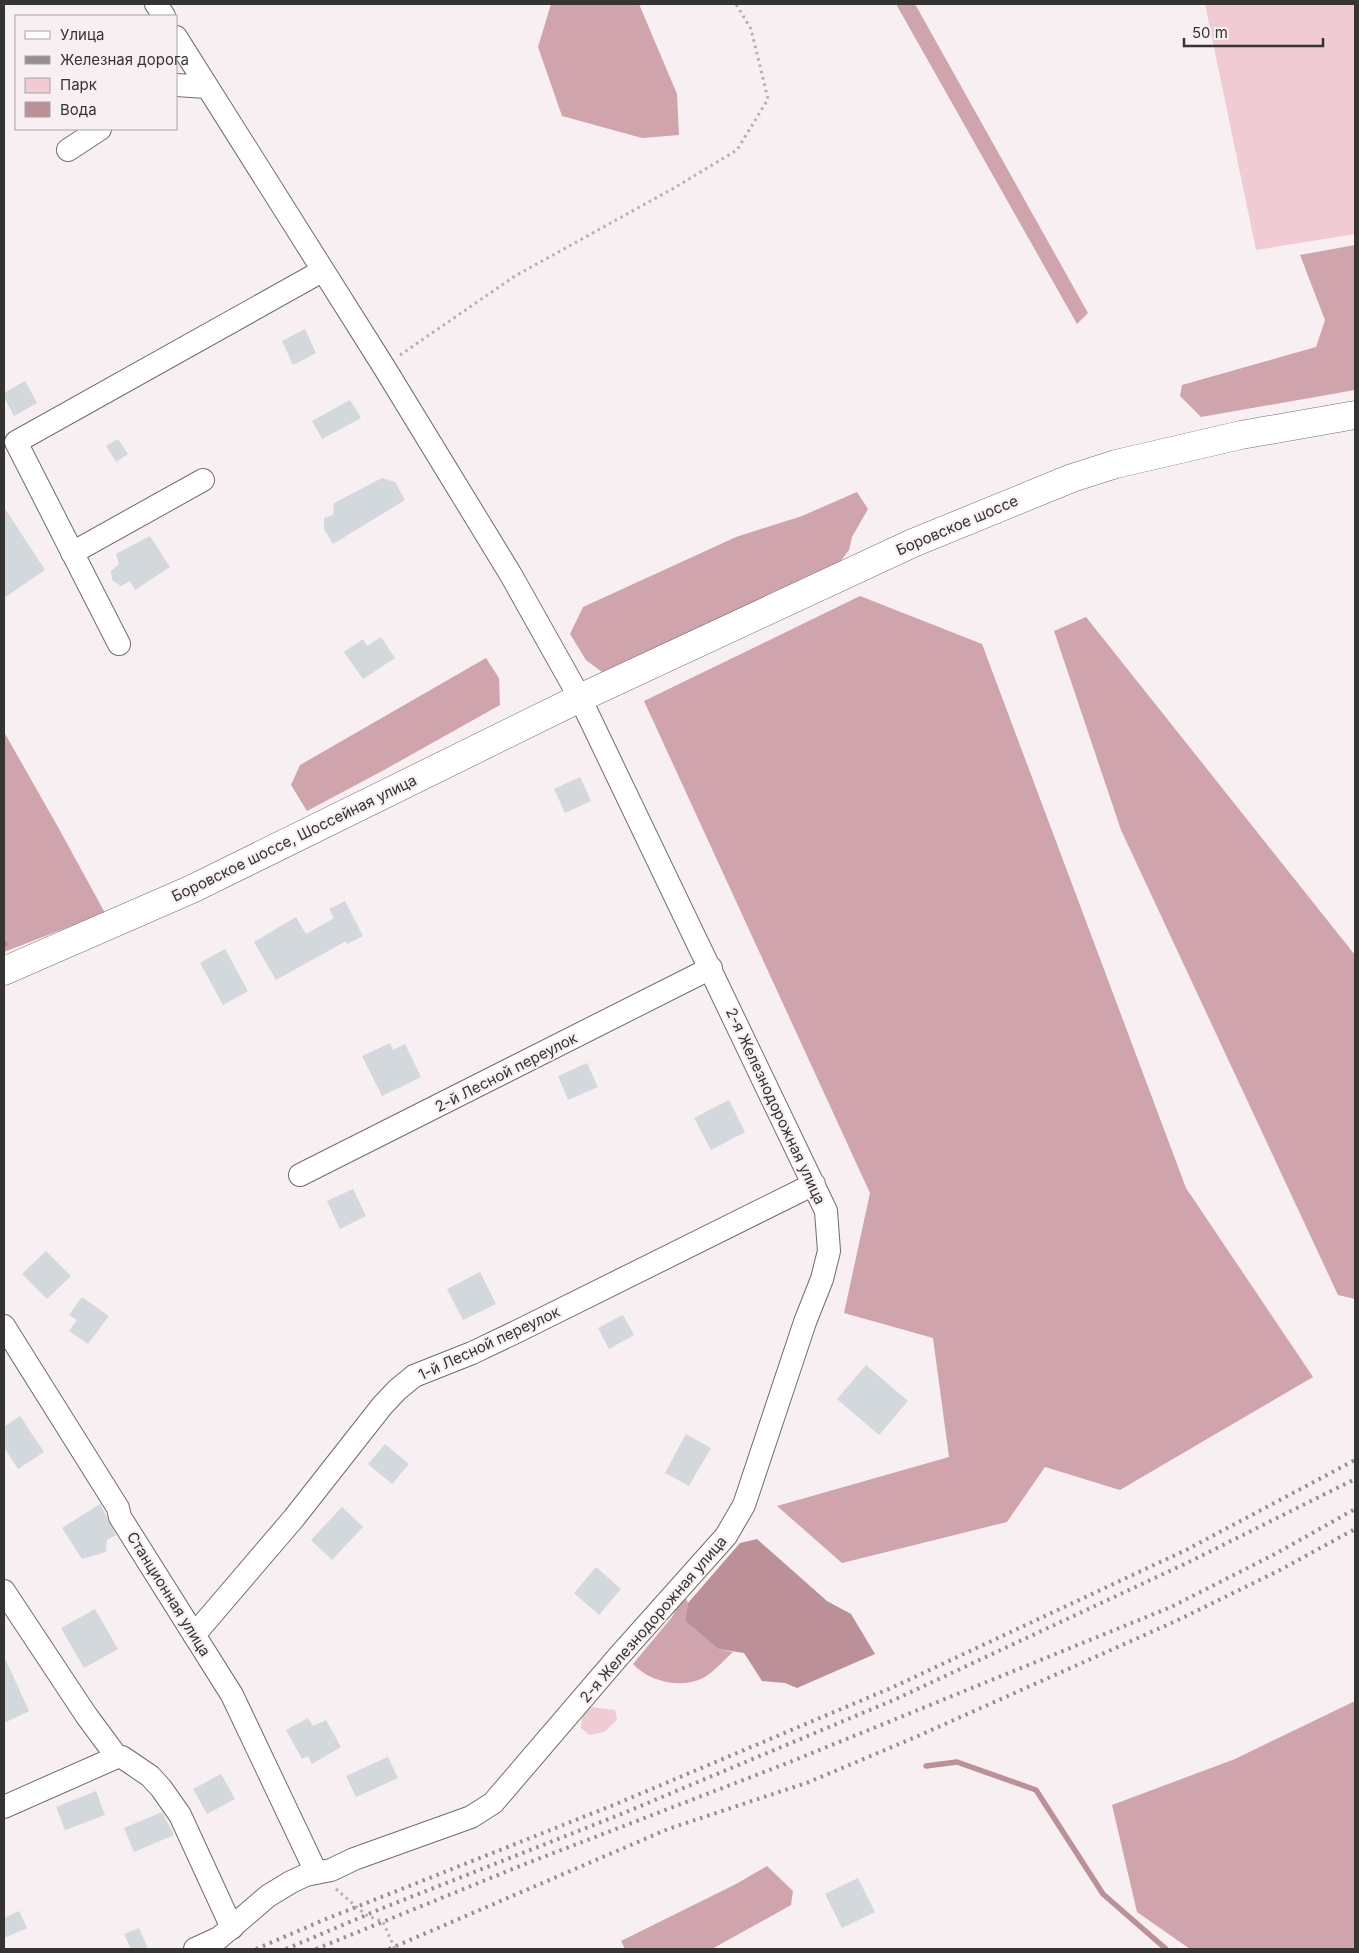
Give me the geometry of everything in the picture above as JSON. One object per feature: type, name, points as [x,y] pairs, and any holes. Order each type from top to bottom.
[{"type":"main road","name":"Боровское шоссе","points":[[580,698],[913,543],[1081,475],[1143,456],[1355,415]]},
{"type":"main road","name":"Боровское шоссе, Шоссейная улица","points":[[4,971],[192,889],[580,698]]},
{"type":"street","points":[[156,4],[163,15]]},
{"type":"street","name":"2-я Железнодорожная улица","points":[[178,40],[384,367],[511,575],[580,698],[814,1184],[826,1211],[829,1251],[744,1505],[726,1536],[487,1808],[471,1817],[354,1859],[330,1870],[316,1872],[291,1882],[268,1896],[219,1938],[196,1949]]},
{"type":"street","points":[[178,85],[207,87]]},
{"type":"street","points":[[68,150],[98,130]]},
{"type":"street","points":[[119,644],[16,442],[322,271]]},
{"type":"street","points":[[72,553],[203,480]]},
{"type":"street","name":"2-й Лесной переулок","points":[[300,1175],[711,968]]},
{"type":"street","name":"1-й Лесной переулок","points":[[194,1635],[294,1518],[397,1390],[414,1376],[472,1353],[814,1184]]},
{"type":"street","name":"Станционная улица","points":[[4,1326],[118,1508],[120,1517],[232,1694],[316,1872]]},
{"type":"street","points":[[4,1591],[86,1715],[117,1757]]},
{"type":"street","points":[[4,1807],[117,1757],[122,1757],[150,1776],[180,1815],[232,1928]]},
{"type":"path","points":[[384,367],[515,276],[674,188],[737,150],[768,99],[751,29],[736,4]]},
{"type":"path","points":[[316,1872],[366,1915],[383,1922],[395,1949]]},
{"type":"green space","points":[[1205,4],[1355,4],[1355,234],[1256,250]]},
{"type":"green space","points":[[591,1707],[615,1710],[617,1720],[604,1732],[589,1735],[581,1728],[582,1717]]},
{"type":"shaded area","points":[[551,4],[639,4],[677,94],[679,135],[642,138],[562,116],[538,47]]},
{"type":"shaded area","points":[[896,4],[915,4],[1088,313],[1077,324]]},
{"type":"shaded area","points":[[1355,245],[1355,390],[1201,417],[1180,396],[1182,385],[1316,347],[1325,320],[1300,255]]},
{"type":"shaded area","points":[[857,492],[868,509],[852,537],[849,550],[840,562],[602,672],[586,660],[570,634],[583,607],[736,537],[802,516]]},
{"type":"shaded area","points":[[860,596],[982,644],[1186,1188],[1313,1377],[1120,1490],[1045,1467],[1007,1522],[842,1563],[777,1506],[949,1457],[933,1338],[844,1313],[870,1193],[644,701]]},
{"type":"shaded area","points":[[1086,617],[1355,955],[1355,1299],[1338,1295],[1121,830],[1054,631]]},
{"type":"shaded area","points":[[486,658],[499,678],[500,705],[307,811],[291,785],[300,765]]},
{"type":"shaded area","points":[[4,732],[105,913],[4,952]]},
{"type":"shaded area","points":[[684,1594],[688,1603],[685,1621],[718,1649],[733,1652],[703,1678],[685,1683],[666,1682],[648,1675],[633,1664],[672,1617]]},
{"type":"shaded area","points":[[1355,1701],[1355,1949],[1190,1949],[1137,1912],[1112,1805],[1235,1759]]},
{"type":"shaded area","points":[[767,1866],[793,1891],[791,1905],[712,1949],[625,1949],[621,1941],[736,1884]]},
{"type":"water","points":[[757,1539],[827,1601],[851,1614],[875,1654],[797,1688],[785,1683],[762,1681],[744,1653],[718,1649],[685,1621],[688,1603],[740,1543]]},
{"type":"building","points":[[305,329],[316,353],[293,365],[282,341]]},
{"type":"building","points":[[25,381],[37,403],[14,416],[4,397],[4,393]]},
{"type":"building","points":[[350,400],[361,418],[322,439],[312,421]]},
{"type":"building","points":[[118,439],[128,454],[116,462],[106,446]]},
{"type":"building","points":[[382,478],[395,482],[405,500],[333,544],[324,529],[324,518],[333,515],[334,503]]},
{"type":"building","points":[[4,507],[45,570],[4,598]]},
{"type":"building","points":[[150,536],[170,567],[135,590],[130,581],[121,586],[112,580],[111,571],[119,564],[116,554]]},
{"type":"building","points":[[381,637],[395,658],[363,679],[344,652],[363,639],[367,646]]},
{"type":"building","points":[[580,777],[591,801],[565,813],[554,789]]},
{"type":"building","points":[[345,901],[363,936],[347,944],[346,941],[276,980],[254,942],[296,917],[306,934],[334,918],[329,909]]},
{"type":"building","points":[[225,949],[248,991],[223,1005],[200,963]]},
{"type":"building","points":[[390,1043],[393,1050],[405,1044],[421,1077],[382,1096],[362,1056]]},
{"type":"building","points":[[587,1063],[598,1087],[568,1100],[558,1076]]},
{"type":"building","points":[[729,1100],[745,1132],[711,1150],[694,1118]]},
{"type":"building","points":[[353,1189],[366,1216],[340,1229],[327,1201]]},
{"type":"building","points":[[46,1251],[71,1276],[47,1299],[22,1274]]},
{"type":"building","points":[[480,1272],[496,1304],[463,1320],[447,1289]]},
{"type":"building","points":[[82,1297],[109,1316],[88,1344],[69,1331],[77,1320],[69,1315]]},
{"type":"building","points":[[623,1315],[634,1335],[609,1349],[598,1328]]},
{"type":"building","points":[[866,1365],[908,1401],[879,1435],[837,1399]]},
{"type":"building","points":[[20,1416],[44,1452],[18,1469],[4,1447],[4,1427]]},
{"type":"building","points":[[686,1434],[711,1448],[689,1486],[665,1473]]},
{"type":"building","points":[[385,1444],[409,1464],[392,1484],[368,1464]]},
{"type":"building","points":[[100,1504],[116,1535],[107,1540],[106,1552],[82,1559],[62,1528]]},
{"type":"building","points":[[342,1507],[363,1527],[332,1560],[311,1540]]},
{"type":"building","points":[[596,1567],[621,1589],[599,1615],[574,1593]]},
{"type":"building","points":[[95,1609],[118,1649],[84,1668],[61,1628]]},
{"type":"building","points":[[4,1656],[29,1711],[4,1723]]},
{"type":"building","points":[[308,1718],[313,1726],[326,1720],[341,1747],[312,1764],[308,1756],[302,1759],[286,1730]]},
{"type":"building","points":[[388,1757],[398,1778],[356,1797],[346,1776]]},
{"type":"building","points":[[221,1774],[235,1799],[207,1814],[193,1789]]},
{"type":"building","points":[[96,1791],[105,1815],[65,1830],[56,1807]]},
{"type":"building","points":[[162,1812],[174,1835],[134,1852],[124,1828]]},
{"type":"building","points":[[858,1878],[875,1912],[842,1928],[825,1894]]},
{"type":"building","points":[[19,1911],[27,1928],[4,1938],[4,1918]]},
{"type":"building","points":[[139,1928],[148,1949],[131,1949],[124,1934]]},
{"type":"waterway","points":[[926,1766],[957,1762],[1036,1790],[1103,1894],[1166,1949]]},
{"type":"railway","points":[[256,1949],[326,1919],[616,1804],[891,1688],[1186,1550],[1355,1460]]},
{"type":"railway","points":[[286,1949],[378,1910],[619,1815],[896,1699],[1191,1561],[1355,1479]]},
{"type":"railway","points":[[316,1949],[525,1864],[790,1762],[1171,1607],[1275,1554],[1355,1509]]},
{"type":"railway","points":[[389,1949],[668,1829],[809,1782],[918,1736],[1176,1621],[1280,1570],[1355,1529]]}]
